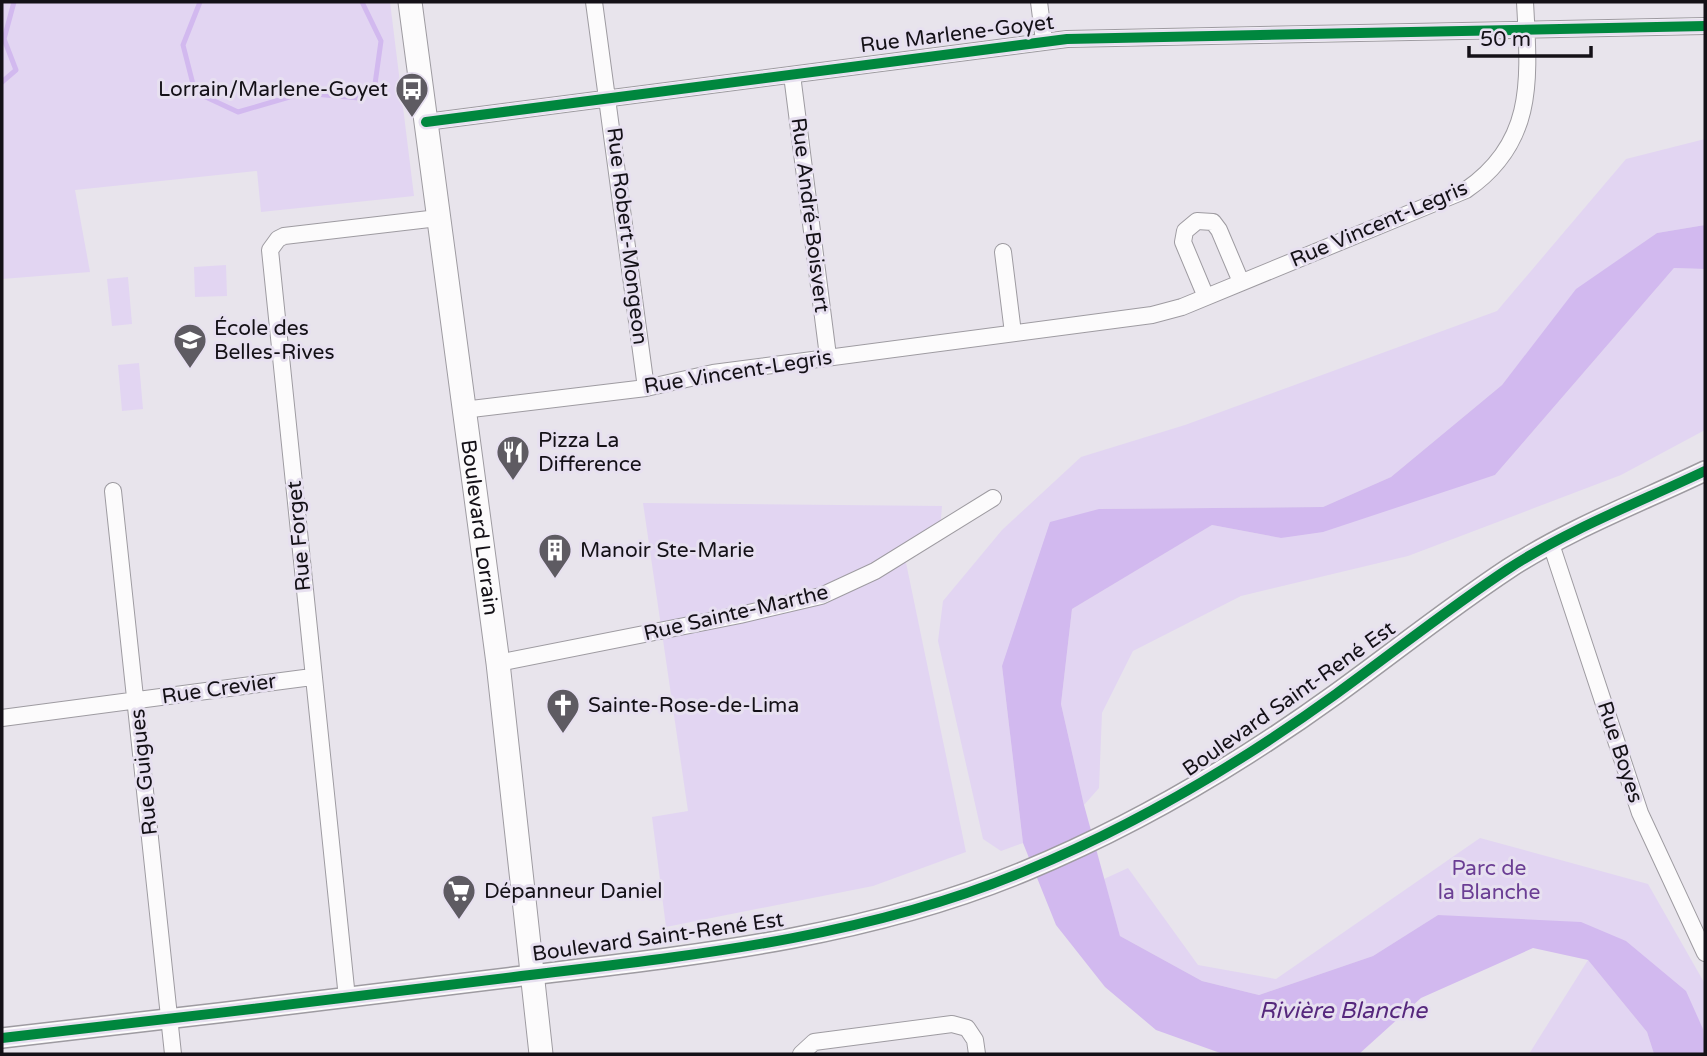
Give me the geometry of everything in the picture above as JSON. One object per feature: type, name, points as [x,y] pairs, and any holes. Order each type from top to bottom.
[{"type":"main road","name":"Boulevard Lorrain","points":[[410,2],[498,663],[541,1054]]},
{"type":"street","name":"Rue Robert-Mongeon","points":[[594,2],[646,388]]},
{"type":"street","points":[[1039,2],[1044,41]]},
{"type":"street","name":"Rue Vincent-Legris","points":[[463,410],[646,388],[694,376],[828,356],[1152,315],[1206,297],[1466,190],[1484,178],[1509,149],[1520,123],[1526,94],[1525,2]]},
{"type":"street","name":"Rue Marlene-Goyet","points":[[426,122],[609,101],[1044,41],[1705,26]]},
{"type":"street","name":"Rue André-Boisvert","points":[[792,75],[828,356]]},
{"type":"street","name":"Rue Forget","points":[[347,998],[270,250],[284,236],[438,218]]},
{"type":"street","points":[[1206,297],[1183,243],[1185,231],[1197,220],[1213,222],[1219,230],[1241,282]]},
{"type":"street","points":[[1003,252],[1013,333]]},
{"type":"street","name":"Boulevard Saint-René Est","points":[[2,1038],[693,956],[790,939],[918,909],[1027,871],[1118,827],[1230,766],[1509,568],[1551,544],[1705,471]]},
{"type":"street","name":"Rue Guigues","points":[[113,491],[173,1054]]},
{"type":"street","name":"Rue Sainte-Marthe","points":[[498,663],[740,615],[821,596],[875,571],[993,498]]},
{"type":"street","name":"Rue Boyes","points":[[1551,544],[1640,813],[1705,953]]},
{"type":"street","name":"Rue Crevier","points":[[2,718],[312,677]]},
{"type":"street","points":[[801,1054],[814,1042],[952,1024],[967,1028],[975,1040],[977,1054]]},
{"type":"green space","points":[[2,2],[390,2],[414,196],[261,212],[257,171],[75,190],[90,272],[2,279]]},
{"type":"green space","points":[[1705,139],[1705,225],[1657,233],[1577,289],[1502,385],[1391,477],[1323,507],[1099,509],[1002,666],[1023,843],[1001,851],[983,839],[938,641],[943,601],[1002,530],[1081,457],[1185,425],[1497,311],[1626,159]]},
{"type":"green space","points":[[226,265],[227,296],[195,297],[194,267]]},
{"type":"green space","points":[[1674,268],[1705,269],[1705,430],[1621,475],[1408,556],[1241,596],[1133,651],[1102,713],[1099,788],[1084,805],[1061,704],[1072,609],[1212,525],[1281,538],[1495,475]]},
{"type":"green space","points":[[128,277],[132,324],[112,326],[107,279]]},
{"type":"green space","points":[[139,363],[143,409],[122,411],[118,365]]},
{"type":"green space","points":[[643,503],[942,506],[940,530],[904,553],[966,852],[873,886],[666,927],[652,817],[688,811]]},
{"type":"green space","name":"Parc de la Blanche","points":[[1480,838],[1648,884],[1705,984],[1705,1053],[1703,1029],[1626,941],[1438,915],[1373,956],[1259,995],[1202,981],[1120,936],[1104,879],[1128,868],[1198,965],[1276,979]]},
{"type":"green space","points":[[1588,960],[1647,1032],[1654,1054],[1529,1054]]},
{"type":"water","name":"Rivière Blanche","points":[[1705,225],[1705,269],[1674,268],[1495,475],[1323,532],[1281,538],[1212,525],[1072,609],[1061,704],[1084,805],[1120,936],[1202,981],[1259,995],[1373,956],[1438,915],[1581,922],[1626,941],[1686,991],[1703,1029],[1705,1054],[1654,1054],[1647,1032],[1588,960],[1533,948],[1421,998],[1359,1054],[1223,1054],[1156,1030],[1105,987],[1056,925],[1023,843],[1002,666],[1050,522],[1099,509],[1323,507],[1391,477],[1502,385],[1576,289],[1657,233]]},
{"type":"waterway","points":[[2,82],[16,70],[4,39],[14,2]]},
{"type":"waterway","points":[[200,2],[183,45],[195,92],[238,112],[303,93],[359,98],[375,84],[381,41],[362,2]]},
{"type":"cycle path","points":[[426,122],[1067,39],[1705,26]]},
{"type":"cycle path","points":[[2,1038],[709,952],[837,929],[963,894],[1066,853],[1186,792],[1299,720],[1508,569],[1580,529],[1705,471]]},
{"type":"place","name":"Lorrain/Marlene-Goyet","points":[[412,119]]},
{"type":"place","name":"École des Belles-Rives","points":[[190,370]]},
{"type":"place","name":"Pizza La Difference","points":[[513,482]]},
{"type":"place","name":"Manoir Ste-Marie","points":[[555,580]]},
{"type":"place","name":"Sainte-Rose-de-Lima","points":[[563,735]]},
{"type":"place","name":"Dépanneur Daniel","points":[[459,921]]}]
